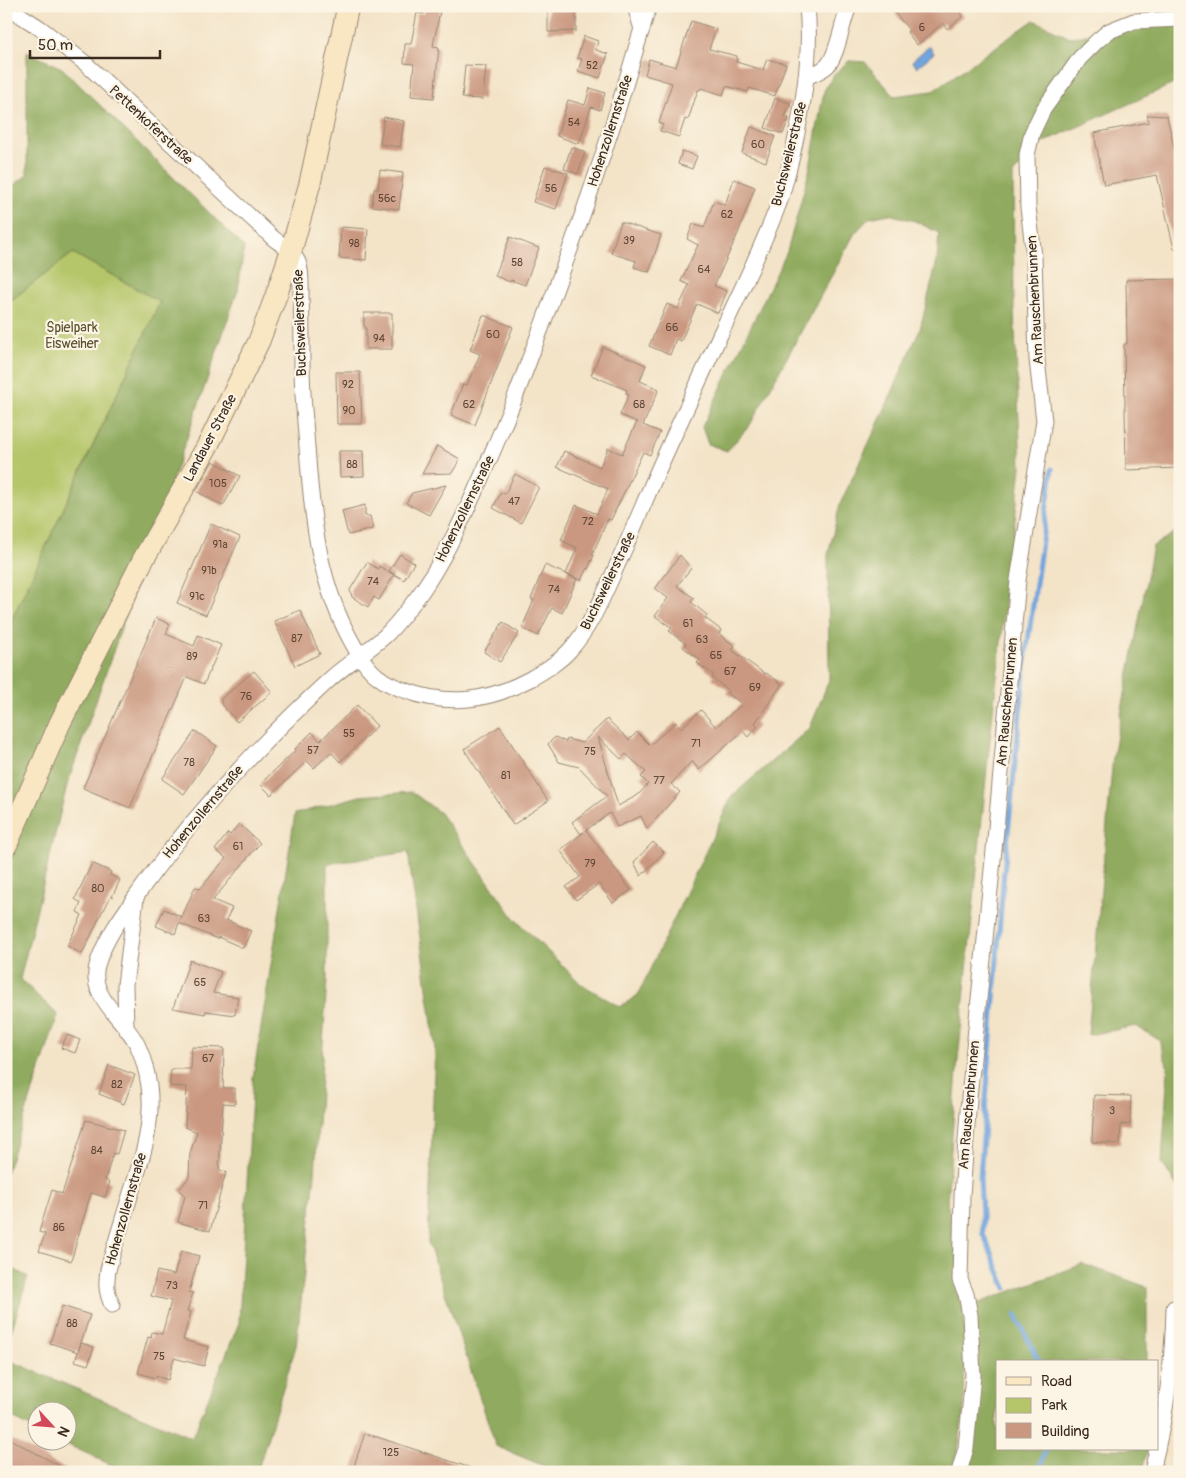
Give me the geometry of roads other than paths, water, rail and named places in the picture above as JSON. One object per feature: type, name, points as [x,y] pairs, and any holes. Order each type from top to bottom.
[{"type":"main road","name":"Landauer Straße","points":[[6,846],[60,723],[143,560],[208,445],[259,341],[277,293],[310,183],[348,6]]},
{"type":"street","name":"Pettenkoferstraße","points":[[6,6],[40,28],[85,63],[273,238],[290,251]]},
{"type":"street","points":[[635,6],[642,29]]},
{"type":"street","name":"Hohenzollernstraße","points":[[112,1304],[106,1284],[108,1270],[144,1149],[149,1121],[150,1100],[145,1068],[136,1042],[107,1006],[95,978],[96,968],[114,929],[136,896],[196,817],[288,719],[331,678],[384,637],[423,589],[449,545],[496,444],[576,235],[608,140],[649,6]]},
{"type":"street","name":"Buchsweilerstraße","points":[[290,251],[297,259],[300,268],[302,372],[313,524],[325,577],[348,635],[360,656],[379,678],[394,686],[425,697],[461,701],[490,696],[521,683],[551,667],[566,654],[579,639],[591,620],[694,391],[747,281],[780,200],[798,128],[806,77],[808,44],[807,6]]},
{"type":"street","points":[[806,77],[822,70],[828,65],[849,6]]},
{"type":"street","name":"Am Rauschenbrunnen","points":[[959,1472],[966,1448],[973,1375],[970,1315],[966,1294],[960,1280],[962,1196],[969,1098],[995,840],[1018,580],[1044,421],[1037,360],[1034,256],[1028,207],[1027,154],[1032,133],[1043,110],[1080,58],[1109,30],[1134,21],[1180,19]]},
{"type":"street","name":"Hohenzollernstraße","points":[[126,1029],[125,985],[136,896]]},
{"type":"street","points":[[1158,1445],[1165,1414],[1170,1376],[1174,1308]]},
{"type":"street","points":[[1152,1472],[1157,1450]]},
{"type":"water","points":[[929,46],[934,53],[917,67],[912,61]]},
{"type":"waterway","points":[[1006,1288],[983,1234],[980,1177],[1003,883],[1025,663],[1052,469]]},
{"type":"waterway","points":[[1016,1315],[1038,1360]]},
{"type":"waterway","points":[[1038,1472],[1046,1450]]},
{"type":"park label","name":"Spielpark Eisweiher","points":[[72,336]]}]
